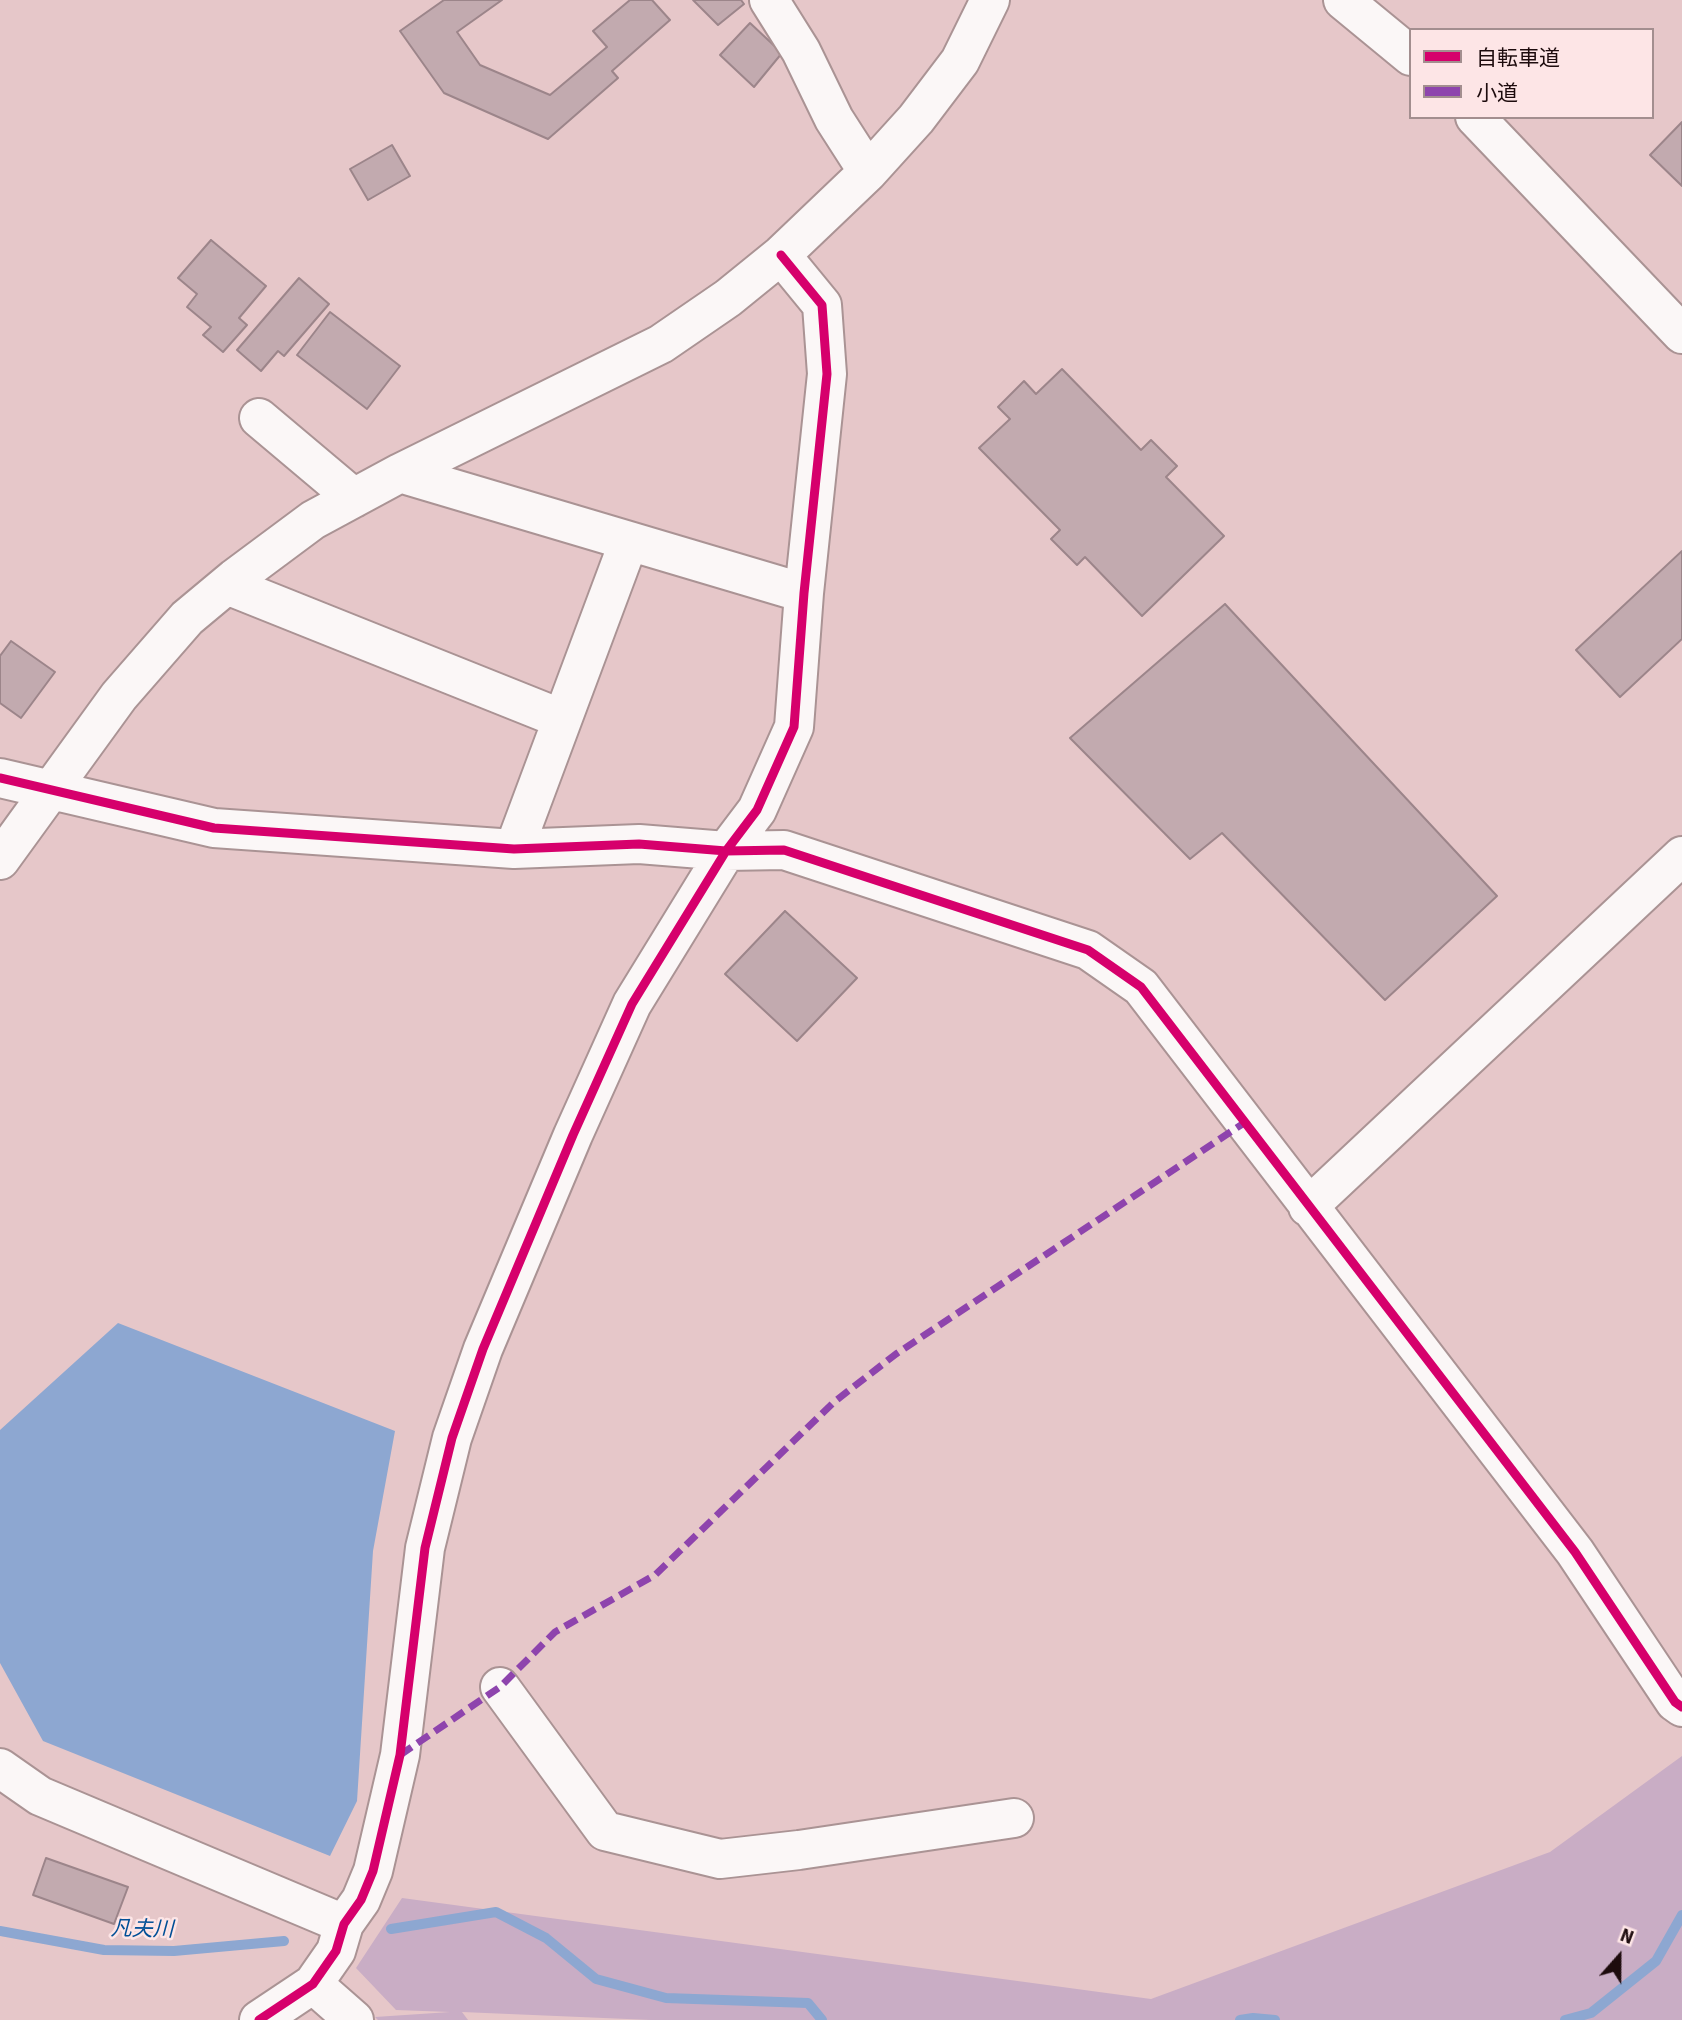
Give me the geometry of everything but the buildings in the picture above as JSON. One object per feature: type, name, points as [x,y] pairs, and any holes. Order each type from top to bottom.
[{"type":"street","points":[[769,0],[801,51],[834,120],[868,172]]},
{"type":"street","points":[[0,860],[119,696],[187,618],[313,520],[400,472],[661,344],[728,298],[781,255],[868,172],[915,119],[960,61],[990,0]]},
{"type":"street","points":[[1343,0],[1409,55]]},
{"type":"street","points":[[1477,119],[1682,334]]},
{"type":"street","points":[[259,2020],[313,1984],[336,1951],[344,1924],[362,1900],[373,1871],[400,1755],[425,1548],[452,1438],[483,1349],[573,1135],[632,1004],[726,851],[757,810],[794,727],[804,593],[827,374],[822,305],[781,255]]},
{"type":"street","points":[[259,418],[354,498]]},
{"type":"street","points":[[400,472],[804,593]]},
{"type":"street","points":[[514,849],[629,541]]},
{"type":"street","points":[[227,585],[562,719]]},
{"type":"street","points":[[0,778],[214,828],[514,849],[639,844],[726,851],[784,850],[1088,950],[1141,987],[1575,1552],[1675,1702],[1682,1707]]},
{"type":"street","points":[[1308,1207],[1682,856]]},
{"type":"street","points":[[500,1687],[605,1831],[720,1859],[1014,1818]]},
{"type":"street","points":[[0,1768],[40,1796],[344,1924]]},
{"type":"street","points":[[313,1984],[354,2020]]},
{"type":"shaded area","points":[[1682,1756],[1682,2020],[651,2020],[462,2012],[468,2020],[378,2020],[375,2017],[450,2012],[396,2010],[356,1968],[402,1898],[1151,1999],[1550,1852]]},
{"type":"water","points":[[118,1323],[395,1431],[373,1551],[357,1801],[330,1856],[43,1741],[0,1663],[0,1430]]},
{"type":"waterway","points":[[391,1929],[496,1912],[546,1938],[596,1979],[666,1998],[808,2003],[822,2020]]},
{"type":"waterway","points":[[1565,2020],[1591,2013],[1656,1961],[1682,1915]]},
{"type":"waterway","name":"凡夫川","points":[[0,1931],[104,1950],[174,1951],[284,1941]]},
{"type":"waterway","points":[[1240,2020],[1275,2020]]},
{"type":"marked path","points":[[400,1755],[500,1687],[555,1632],[655,1575],[834,1402],[896,1354],[1244,1123]]},
{"type":"cycle path","points":[[259,2020],[313,1984],[336,1951],[344,1924],[361,1900],[373,1871],[400,1755],[425,1548],[452,1438],[483,1349],[573,1135],[632,1004],[726,851],[757,810],[794,727],[804,593],[827,374],[822,305],[781,255]]},
{"type":"cycle path","points":[[0,778],[214,828],[514,849],[639,844],[726,851],[784,850],[1088,950],[1141,987],[1575,1552],[1675,1702],[1682,1707]]}]
